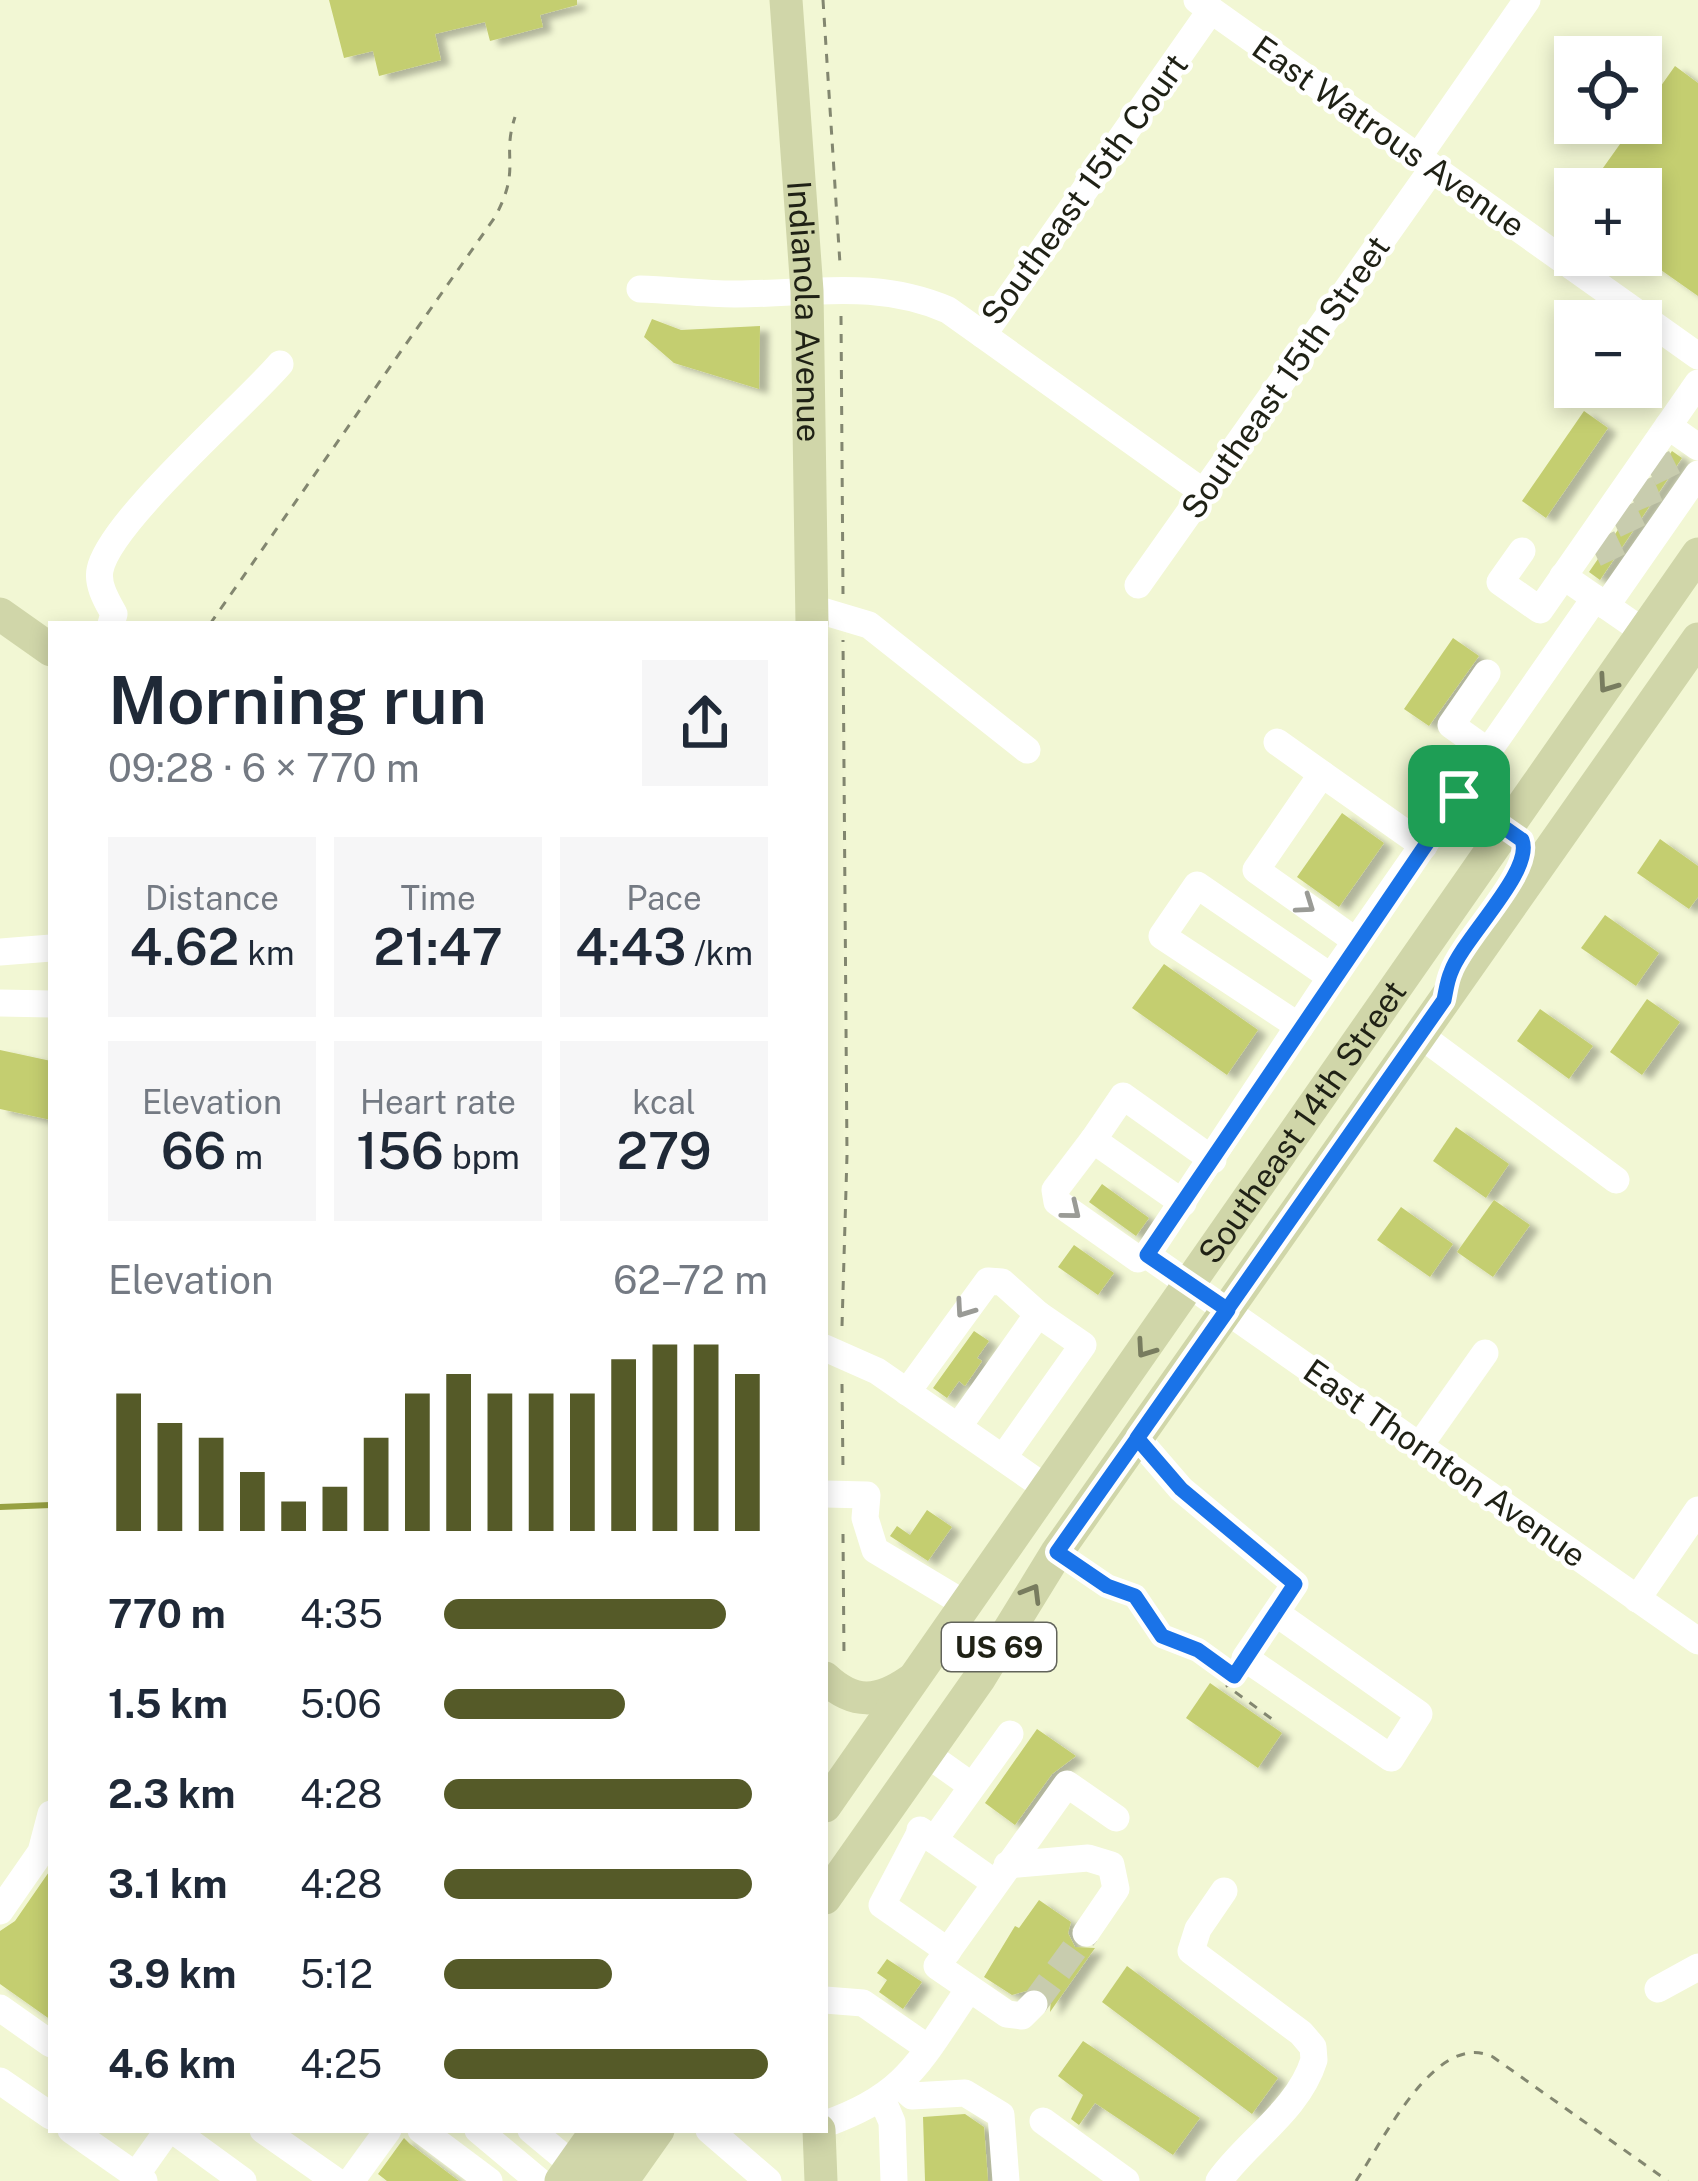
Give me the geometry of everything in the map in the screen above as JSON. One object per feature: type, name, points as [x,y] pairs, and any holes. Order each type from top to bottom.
[{"type":"main road","name":"Indianola Avenue","points":[[786,0],[807,291],[822,616]]},
{"type":"main road","name":"Southeast 14th Street","points":[[828,1802],[1698,554]]},
{"type":"main road","points":[[0,614],[48,648]]},
{"type":"main road","name":"Southeast 14th Street","points":[[828,1894],[927,1754],[1057,1552],[1698,639]]},
{"type":"main road","points":[[1444,1000],[1451,972],[1468,940],[1523,861],[1525,847],[1507,829]]},
{"type":"main road","points":[[835,1673],[846,1694],[866,1700],[911,1680]]},
{"type":"main road","points":[[577,2177],[596,2133]]},
{"type":"main road","points":[[577,2177],[623,2133]]},
{"type":"main road","points":[[622,2181],[656,2133]]},
{"type":"main road","points":[[821,2181],[822,2133]]},
{"type":"street","name":"Southeast 15th Street","points":[[1138,585],[1425,163],[1526,0]]},
{"type":"street","name":"Southeast 15th Court","points":[[640,289],[734,294],[895,291],[948,310],[983,335],[1204,5]]},
{"type":"street","name":"East Watrous Avenue","points":[[1204,5],[1698,356]]},
{"type":"street","points":[[983,335],[1203,492]]},
{"type":"street","points":[[112,621],[114,614],[102,593],[100,571],[114,541],[200,442],[280,364]]},
{"type":"street","points":[[1147,1255],[1356,941],[1601,602],[1609,551],[1648,492],[1698,383]]},
{"type":"street","points":[[1522,551],[1500,582],[1540,610],[1563,576],[1609,551],[1648,492],[1698,446]]},
{"type":"street","points":[[1648,492],[1698,474]]},
{"type":"street","points":[[1563,576],[1644,632]]},
{"type":"street","points":[[822,616],[869,625],[930,668],[949,693],[1027,750]]},
{"type":"street","points":[[1487,673],[1451,725],[1489,752]]},
{"type":"street","points":[[1276,742],[1424,846]]},
{"type":"street","points":[[1322,774],[1256,870],[1356,941]]},
{"type":"street","points":[[1459,796],[1507,829]]},
{"type":"street","points":[[1300,1028],[1162,936],[1197,885],[1331,977]]},
{"type":"street","points":[[0,952],[48,948]]},
{"type":"street","points":[[0,1003],[48,1004]]},
{"type":"street","points":[[1420,1035],[1616,1180]]},
{"type":"street","points":[[1183,1203],[1093,1140],[1123,1096],[1218,1152],[1268,1174]]},
{"type":"street","name":"East Thornton Avenue","points":[[1093,1140],[1054,1190],[1057,1202],[1138,1259],[1147,1255],[1192,1285],[1698,1641]]},
{"type":"street","points":[[907,1392],[988,1281],[1002,1282],[1083,1345],[1003,1458]]},
{"type":"street","points":[[958,1427],[1038,1314]]},
{"type":"street","points":[[834,1352],[907,1392],[1046,1488]]},
{"type":"street","points":[[1420,1445],[1485,1353]]},
{"type":"street","points":[[1137,1438],[1181,1489],[1295,1584],[1276,1612],[1245,1658],[1391,1758],[1419,1714],[1276,1612]]},
{"type":"street","points":[[834,1494],[867,1495],[865,1518],[875,1550],[965,1604]]},
{"type":"street","points":[[1637,1598],[1698,1510]]},
{"type":"street","points":[[948,1951],[882,1905],[928,1836],[1010,1734]]},
{"type":"street","points":[[927,1754],[972,1786]]},
{"type":"street","points":[[1034,2004],[1014,2016],[937,1966],[1067,1784],[1116,1818]]},
{"type":"street","points":[[889,1808],[928,1836],[1006,1871],[1100,1858],[1117,1877],[1111,1899],[1086,1933]]},
{"type":"street","points":[[0,1911],[40,1852],[48,1824]]},
{"type":"street","points":[[1219,2181],[1239,2153],[1272,2126],[1314,2060],[1313,2047],[1301,2033],[1191,1951],[1198,1928],[1224,1892]]},
{"type":"street","points":[[1658,1989],[1692,1975],[1698,1966]]},
{"type":"street","points":[[828,2124],[892,2094],[969,1989]]},
{"type":"street","points":[[828,2000],[863,2003],[928,2048]]},
{"type":"street","points":[[0,2008],[48,2042]]},
{"type":"street","points":[[0,2081],[48,2114]]},
{"type":"street","points":[[892,2094],[965,2093],[1001,2115],[1006,2181]]},
{"type":"street","points":[[892,2094],[894,2181]]},
{"type":"street","points":[[1042,2121],[1126,2181]]},
{"type":"street","points":[[75,2133],[140,2178],[168,2133]]},
{"type":"street","points":[[174,2133],[243,2181]]},
{"type":"street","points":[[268,2133],[349,2181],[372,2136]]},
{"type":"street","points":[[425,2133],[489,2181]]},
{"type":"street","points":[[482,2133],[539,2181]]},
{"type":"street","points":[[534,2133],[577,2177]]},
{"type":"street","points":[[712,2133],[768,2181]]},
{"type":"path","points":[[823,0],[840,270]]},
{"type":"path","points":[[212,621],[495,217],[512,187],[508,136],[515,117]]},
{"type":"path","points":[[822,616],[841,306]]},
{"type":"path","points":[[828,745],[847,1154],[834,1352],[835,1673]]},
{"type":"path","points":[[1057,1552],[1107,1586],[1135,1596],[1143,1603],[1151,1627],[1234,1676],[1227,1686],[1272,1719]]},
{"type":"path","points":[[1356,2181],[1433,2069],[1454,2053],[1468,2050],[1493,2056],[1668,2181]]},
{"type":"building","points":[[329,0],[577,0],[577,5],[540,15],[543,27],[490,41],[485,22],[435,34],[441,60],[379,76],[373,51],[344,58]]},
{"type":"building","points":[[1675,66],[1698,83],[1698,296],[1662,271],[1662,168],[1603,168],[1620,144],[1662,144],[1662,84]]},
{"type":"building","points":[[652,319],[681,330],[760,326],[759,389],[674,363],[644,337]]},
{"type":"building","points":[[1584,411],[1608,428],[1546,518],[1522,501]]},
{"type":"building","points":[[1672,451],[1682,458],[1600,580],[1589,572]]},
{"type":"building","points":[[1453,638],[1479,656],[1429,726],[1404,709]]},
{"type":"building","points":[[1342,813],[1384,843],[1339,907],[1297,877]]},
{"type":"building","points":[[1660,839],[1698,866],[1698,897],[1689,909],[1637,873]]},
{"type":"building","points":[[1605,915],[1659,953],[1636,986],[1581,948]]},
{"type":"building","points":[[1164,964],[1258,1030],[1227,1075],[1132,1008]]},
{"type":"building","points":[[1647,999],[1680,1022],[1642,1075],[1610,1052]]},
{"type":"building","points":[[1540,1009],[1593,1046],[1569,1079],[1517,1041]]},
{"type":"building","points":[[0,1050],[48,1060],[48,1119],[0,1109]]},
{"type":"building","points":[[1456,1127],[1509,1164],[1486,1198],[1433,1161]]},
{"type":"building","points":[[1102,1184],[1149,1218],[1136,1236],[1089,1202]]},
{"type":"building","points":[[1494,1200],[1530,1225],[1493,1277],[1457,1252]]},
{"type":"building","points":[[1401,1207],[1453,1244],[1430,1277],[1377,1240]]},
{"type":"building","points":[[1074,1245],[1114,1273],[1098,1295],[1058,1267]]},
{"type":"building","points":[[974,1331],[989,1341],[977,1358],[982,1361],[965,1386],[959,1381],[947,1398],[933,1388]]},
{"type":"building","points":[[927,1510],[952,1527],[928,1561],[890,1536],[897,1526],[910,1535]]},
{"type":"building","points":[[1210,1683],[1282,1733],[1258,1768],[1186,1718]]},
{"type":"building","points":[[1037,1729],[1076,1756],[1052,1774],[1015,1825],[985,1803]]},
{"type":"building","points":[[48,1873],[48,2018],[0,1984],[0,1931],[15,1921]]},
{"type":"building","points":[[1039,1900],[1071,1922],[1068,1933],[1075,1947],[1095,1948],[1050,2012],[1051,1998],[1040,1987],[1012,1995],[984,1977],[1015,1926],[1019,1928]]},
{"type":"building","points":[[887,1959],[922,1982],[903,2009],[879,1992],[887,1980],[877,1973]]},
{"type":"building","points":[[1127,1966],[1278,2078],[1252,2114],[1102,2002]]},
{"type":"building","points":[[1083,2041],[1200,2118],[1173,2155],[1095,2103],[1079,2125],[1071,2119],[1083,2095],[1058,2076]]},
{"type":"building","points":[[965,2114],[984,2127],[988,2181],[925,2181],[923,2117]]},
{"type":"building","points":[[404,2138],[459,2181],[387,2181],[378,2174]]},
{"type":"waterway","points":[[0,1507],[48,1505]]},
{"type":"tunnel","points":[[1657,457],[1668,479]]},
{"type":"tunnel","points":[[1640,482],[1650,506]]},
{"type":"tunnel","points":[[1622,508],[1633,531]]},
{"type":"tunnel","points":[[1602,537],[1613,560]]},
{"type":"tunnel","points":[[1034,2004],[1086,1933]]},
{"type":"route","points":[[1459,796],[1331,977],[1147,1255],[1228,1310],[1168,1394],[1137,1438],[1057,1552],[1107,1586],[1135,1596],[1143,1603],[1151,1627],[1162,1636],[1198,1650],[1234,1676],[1295,1584],[1181,1489],[1137,1438],[1228,1310],[1444,1000],[1451,972],[1468,940],[1523,861],[1522,840],[1459,796]]}]
